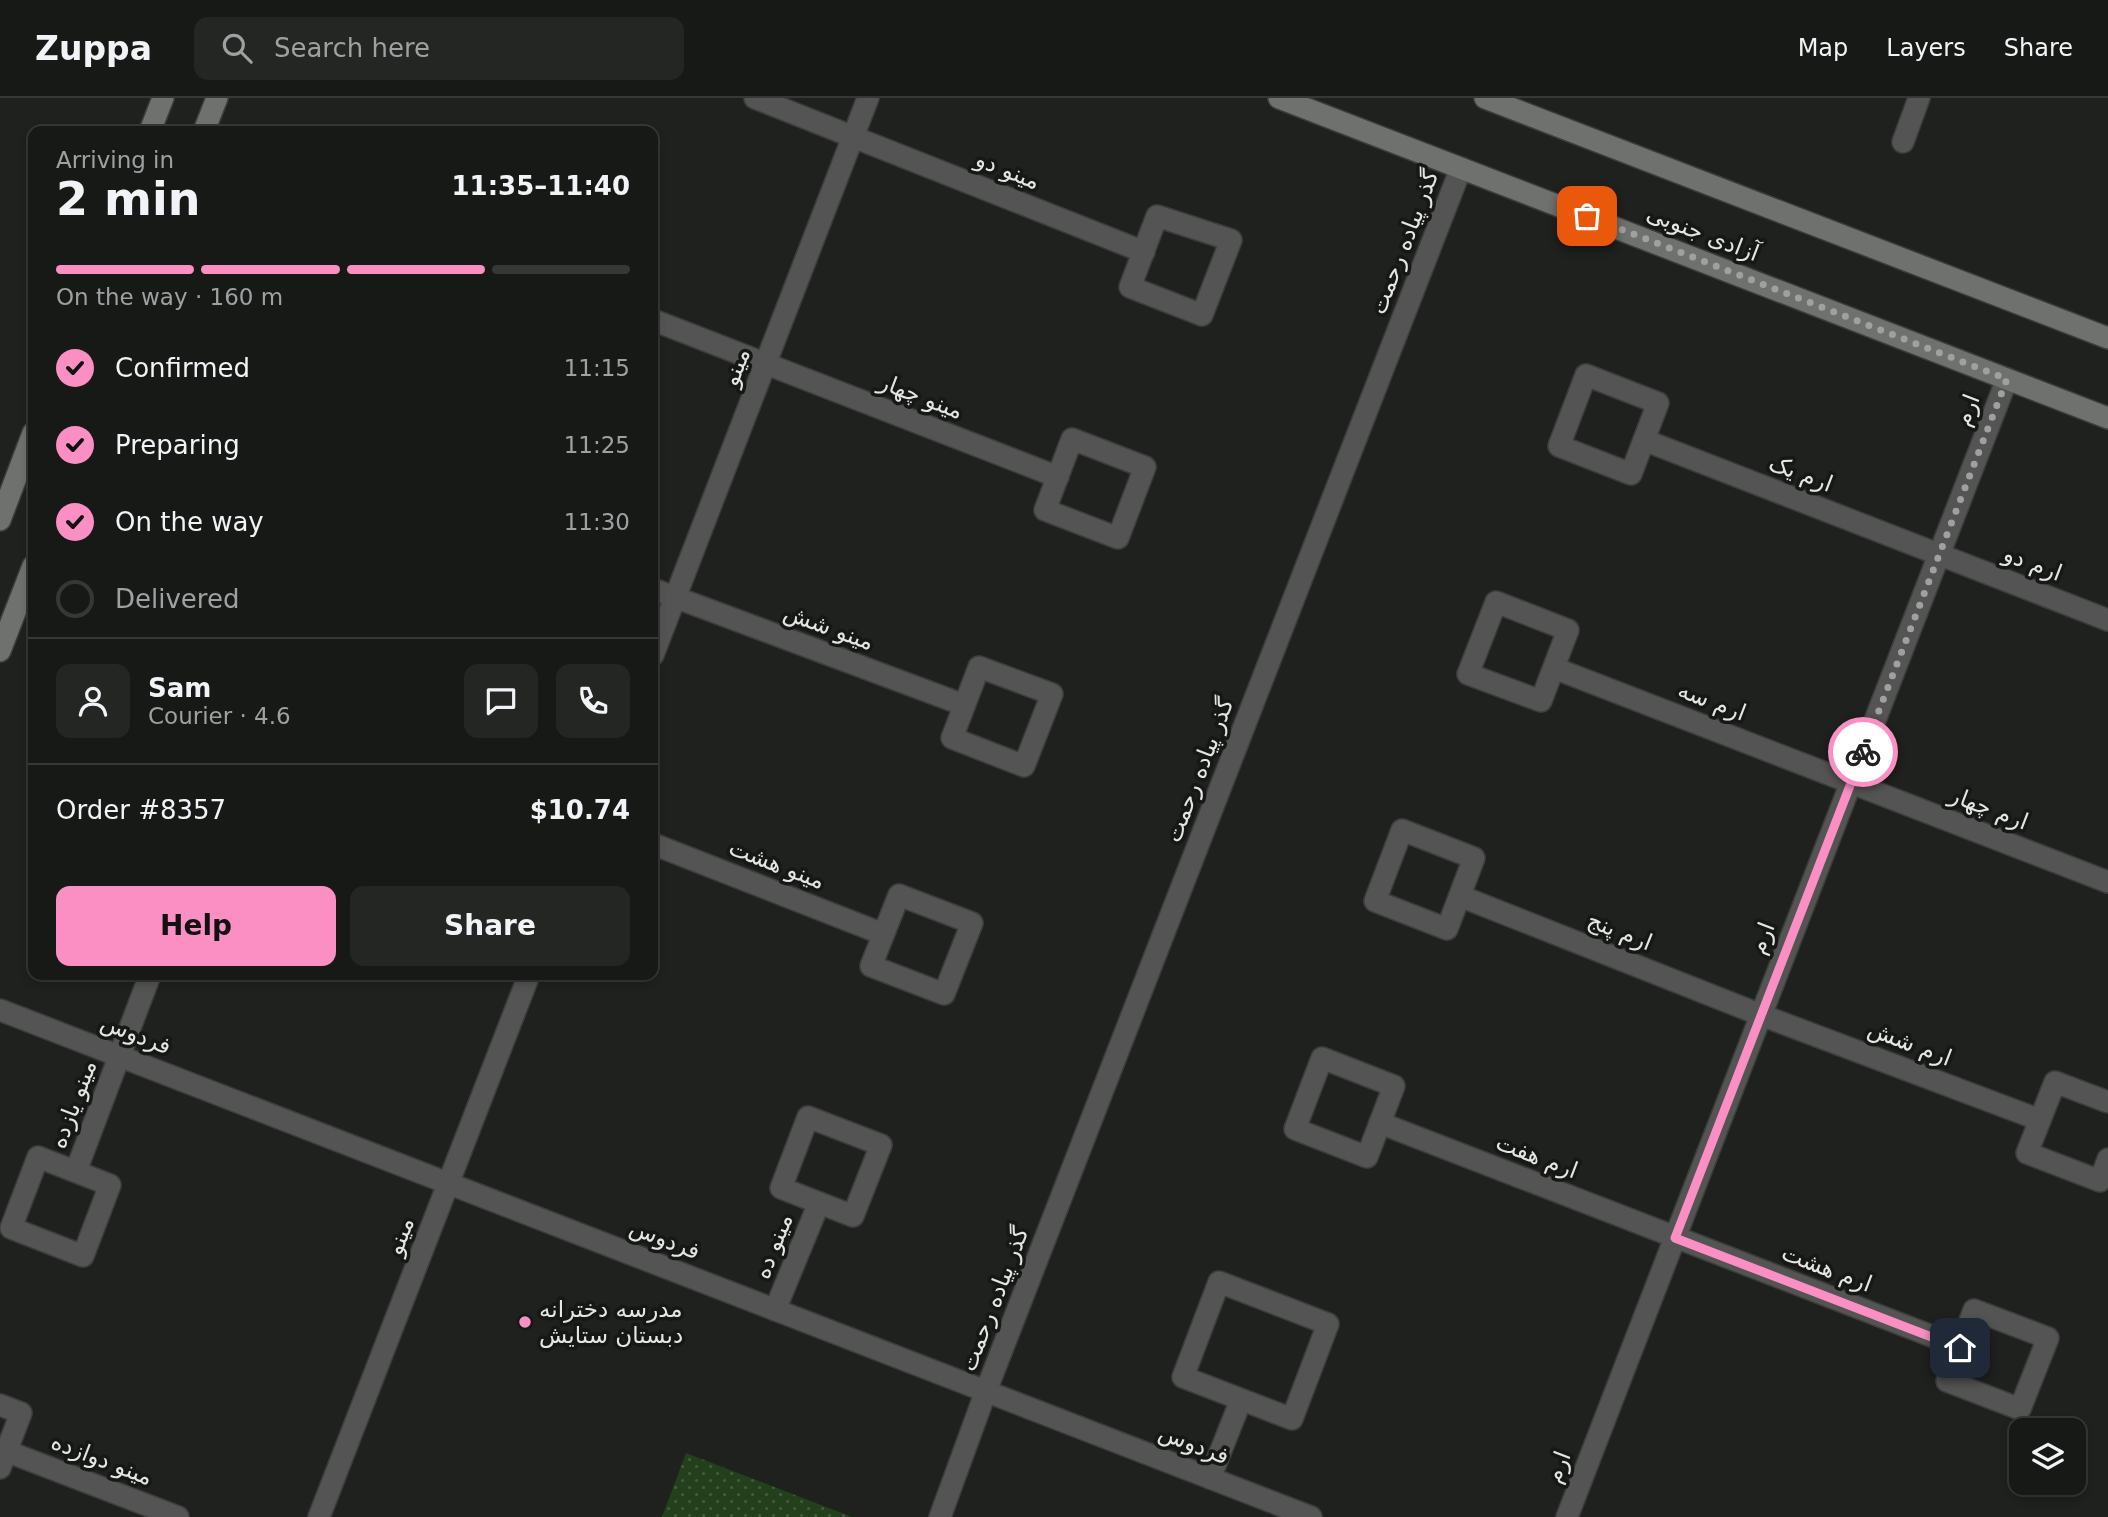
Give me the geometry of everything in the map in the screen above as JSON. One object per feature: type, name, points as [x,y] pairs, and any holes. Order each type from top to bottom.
[{"type":"main road","points":[[152,126],[163,98]]},
{"type":"main road","points":[[206,126],[217,98]]},
{"type":"main road","name":"آزادی جنوبی","points":[[1279,98],[2108,418]]},
{"type":"main road","name":"آزادی جنوبی","points":[[1489,99],[2108,338]]},
{"type":"main road","points":[[0,520],[28,446]]},
{"type":"main road","points":[[0,651],[28,579]]},
{"type":"street","name":"مینو دو","points":[[755,98],[1144,253]]},
{"type":"street","name":"مینو","points":[[658,642],[868,98]]},
{"type":"street","points":[[1903,142],[1919,98]]},
{"type":"street","name":"گذر پیاده رحمت","points":[[940,1517],[986,1391],[1461,168]]},
{"type":"street","points":[[1157,216],[1231,240],[1202,315],[1130,287],[1144,253],[1157,216]]},
{"type":"street","name":"مینو چهار","points":[[658,322],[1058,477]]},
{"type":"street","points":[[1586,375],[1658,403],[1644,440],[1631,474],[1559,446],[1586,375]]},
{"type":"street","name":"ارم","points":[[1567,1517],[2007,379]]},
{"type":"street","points":[[1072,439],[1145,467],[1118,538],[1045,510],[1058,477],[1072,439]]},
{"type":"street","name":"ارم یک","points":[[1644,440],[1939,555]]},
{"type":"street","name":"ارم دو","points":[[1939,555],[2108,620]]},
{"type":"street","name":"مینو شش","points":[[658,591],[964,705]]},
{"type":"street","points":[[1496,602],[1568,630],[1554,668],[1541,701],[1468,674],[1496,602]]},
{"type":"street","points":[[979,667],[1052,695],[1024,766],[952,738],[964,705],[979,667]]},
{"type":"street","name":"ارم سه","points":[[1554,668],[1851,782]]},
{"type":"street","name":"ارم چهار","points":[[1851,782],[2108,882]]},
{"type":"street","points":[[1402,830],[1474,858],[1460,896],[1447,929],[1375,901],[1402,830]]},
{"type":"street","name":"مینو هشت","points":[[658,846],[883,934]]},
{"type":"street","points":[[899,895],[972,923],[944,994],[872,966],[883,934],[899,895]]},
{"type":"street","name":"ارم پنج","points":[[1460,896],[1761,1015]]},
{"type":"street","name":"مینو یازده","points":[[76,1171],[148,980]]},
{"type":"street","name":"مینو","points":[[319,1517],[527,980]]},
{"type":"street","name":"فردوس","points":[[0,1010],[1311,1517]]},
{"type":"street","name":"ارم شش","points":[[1761,1015],[2040,1120]]},
{"type":"street","points":[[1322,1058],[1394,1086],[1380,1124],[1367,1157],[1295,1129],[1322,1058]]},
{"type":"street","points":[[2108,1102],[2055,1082],[2027,1153],[2100,1181],[2108,1159]]},
{"type":"street","points":[[808,1117],[881,1145],[853,1216],[819,1203],[781,1188],[808,1117]]},
{"type":"street","name":"ارم هفت","points":[[1380,1124],[1675,1238]]},
{"type":"street","points":[[38,1157],[76,1171],[110,1185],[83,1256],[11,1228],[38,1157]]},
{"type":"street","name":"مینو ده","points":[[775,1310],[819,1203]]},
{"type":"street","name":"ارم هشت","points":[[1675,1238],[1960,1348]]},
{"type":"street","points":[[1219,1282],[1328,1324],[1292,1419],[1241,1399],[1183,1377],[1219,1282]]},
{"type":"street","points":[[1974,1310],[2048,1338],[2020,1409],[1947,1381],[1960,1348],[1974,1310]]},
{"type":"street","points":[[1210,1478],[1241,1399]]},
{"type":"street","points":[[0,1405],[21,1413],[3,1459]]},
{"type":"street","name":"مینو دوازده","points":[[3,1459],[178,1517]]},
{"type":"green space","points":[[686,1453],[852,1517],[662,1517]]},
{"type":"way so far","points":[[1587,216],[2007,379],[1863,752]]},
{"type":"place","name":"مدرسه دخترانه دبستان ستایش","points":[[525,1322]]},
{"type":"route","points":[[1863,752],[1675,1238],[1960,1348]]}]
